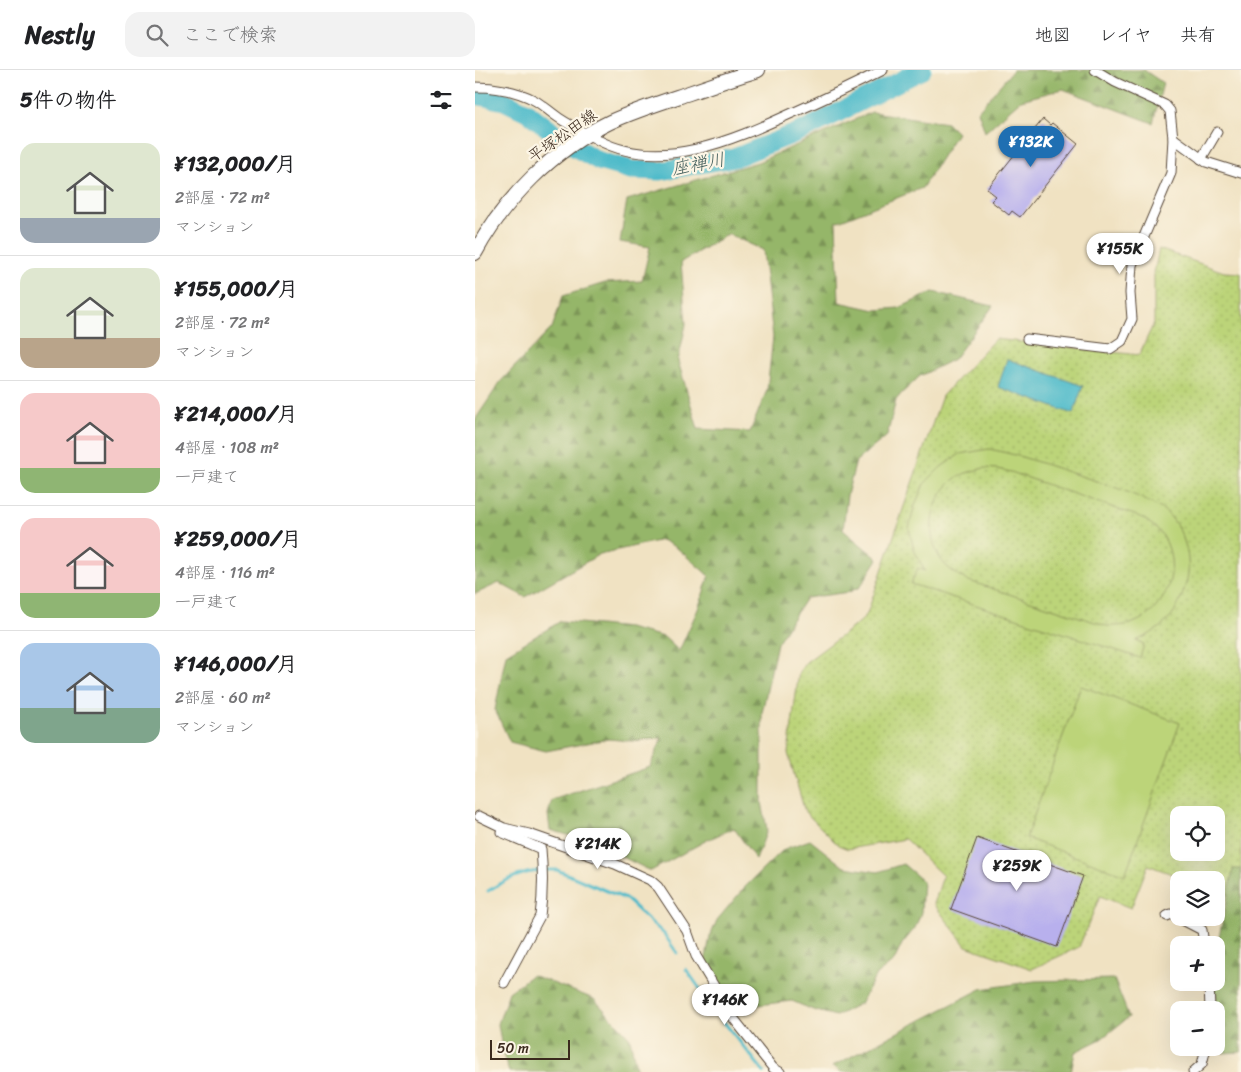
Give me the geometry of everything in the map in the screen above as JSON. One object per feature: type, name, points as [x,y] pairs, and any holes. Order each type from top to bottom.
[{"type":"main road","name":"平塚松田線","points":[[476,248],[492,224],[534,176],[561,153],[587,135],[633,112],[758,70]]},
{"type":"street","points":[[475,87],[514,93],[534,100],[587,135],[613,147],[632,152],[653,154],[682,152],[722,143],[770,124],[883,70]]},
{"type":"street","points":[[1027,340],[1110,349],[1122,341],[1132,319],[1130,293],[1132,265],[1171,173],[1173,138],[1170,111],[1165,105],[1115,82],[1095,70]]},
{"type":"street","points":[[1201,159],[1217,132]]},
{"type":"street","points":[[1173,138],[1206,162],[1241,174]]},
{"type":"street","points":[[477,814],[489,827],[541,849],[540,916],[503,983]]},
{"type":"street","points":[[477,814],[504,828],[615,864],[650,880],[658,887],[687,931],[696,956],[734,1019],[773,1068],[780,1072]]},
{"type":"street","points":[[1167,916],[1171,914],[1202,930],[1203,936]]},
{"type":"street","points":[[1193,1072],[1202,1064],[1204,1056]]},
{"type":"green space","points":[[1013,70],[1144,70],[1163,83],[1153,123],[1063,89],[1021,100],[985,132],[978,111]]},
{"type":"green space","points":[[872,112],[947,123],[957,133],[922,188],[836,222],[839,302],[875,310],[899,308],[933,292],[993,306],[954,359],[920,376],[901,394],[896,400],[887,436],[856,461],[847,495],[843,530],[878,559],[860,587],[849,592],[806,598],[777,643],[762,713],[762,802],[767,830],[756,860],[734,828],[707,840],[651,871],[592,842],[550,830],[548,814],[552,800],[650,767],[662,738],[632,741],[608,739],[546,751],[510,742],[495,710],[506,654],[561,621],[628,628],[664,637],[679,651],[698,609],[709,576],[677,548],[662,540],[600,554],[525,597],[499,583],[475,594],[475,420],[501,381],[552,328],[563,296],[605,283],[642,281],[650,247],[620,242],[627,200],[758,162]],"holes":[[[728,234],[763,250],[773,337],[767,390],[750,432],[698,429],[678,361],[686,324],[681,262]]]},
{"type":"green space","points":[[1159,249],[1224,272],[1241,273],[1241,899],[1225,893],[1225,871],[1170,871],[1170,873],[1148,865],[1131,908],[1100,896],[1079,947],[1032,969],[966,946],[934,904],[943,876],[905,839],[848,849],[838,845],[805,812],[788,753],[799,672],[806,662],[860,622],[867,614],[942,396],[995,339],[1139,355],[1154,323],[1154,273]]},
{"type":"green space","points":[[989,449],[1025,458],[1120,489],[1146,500],[1167,513],[1182,537],[1188,555],[1188,574],[1183,594],[1169,619],[1155,631],[1136,641],[1144,644],[1140,658],[911,584],[918,568],[925,571],[914,550],[909,528],[915,505],[924,484],[941,467],[960,454]],"holes":[[[984,468],[1011,472],[1143,518],[1154,526],[1163,536],[1169,548],[1171,561],[1171,574],[1168,586],[1163,598],[1155,608],[1145,617],[1133,623],[1107,626],[966,580],[948,568],[942,562],[935,549],[933,539],[933,518],[939,498],[952,481],[959,476]]]},
{"type":"green space","points":[[1081,686],[1180,723],[1125,875],[1026,838]]},
{"type":"green space","points":[[810,840],[844,867],[878,872],[903,864],[923,881],[921,913],[915,928],[902,944],[894,961],[876,975],[861,1003],[836,1016],[813,1010],[792,1001],[758,1005],[747,1013],[729,1010],[704,967],[710,937],[717,920],[744,888],[784,849]]},
{"type":"green space","points":[[1233,869],[1241,869],[1241,1052],[1225,1053],[1225,1001],[1211,1001],[1211,991],[1225,991],[1225,936],[1219,936],[1221,926],[1225,926],[1225,908]]},
{"type":"green space","points":[[532,975],[594,999],[630,1038],[637,1072],[509,1072],[503,1054],[498,1024],[509,992]]},
{"type":"green space","points":[[1114,979],[1129,1017],[1101,1039],[1075,1052],[1071,1072],[841,1072],[833,1066],[981,989],[1035,981]]},
{"type":"water","points":[[1007,359],[1083,386],[1073,414],[998,387]]},
{"type":"building","points":[[1043,119],[1050,125],[1052,123],[1078,144],[1020,217],[1012,211],[1009,215],[991,201],[996,196],[987,189]]},
{"type":"building","points":[[977,838],[1083,876],[1057,947],[951,909]]},
{"type":"waterway","name":"座禅川","points":[[475,95],[504,101],[527,112],[567,143],[599,161],[631,170],[661,171],[734,158],[806,129],[922,70]]},
{"type":"waterway","points":[[544,870],[557,870],[626,899],[664,934],[677,953]]},
{"type":"waterway","points":[[488,891],[511,878],[538,871]]},
{"type":"waterway","points":[[686,969],[719,1016],[764,1072]]}]
